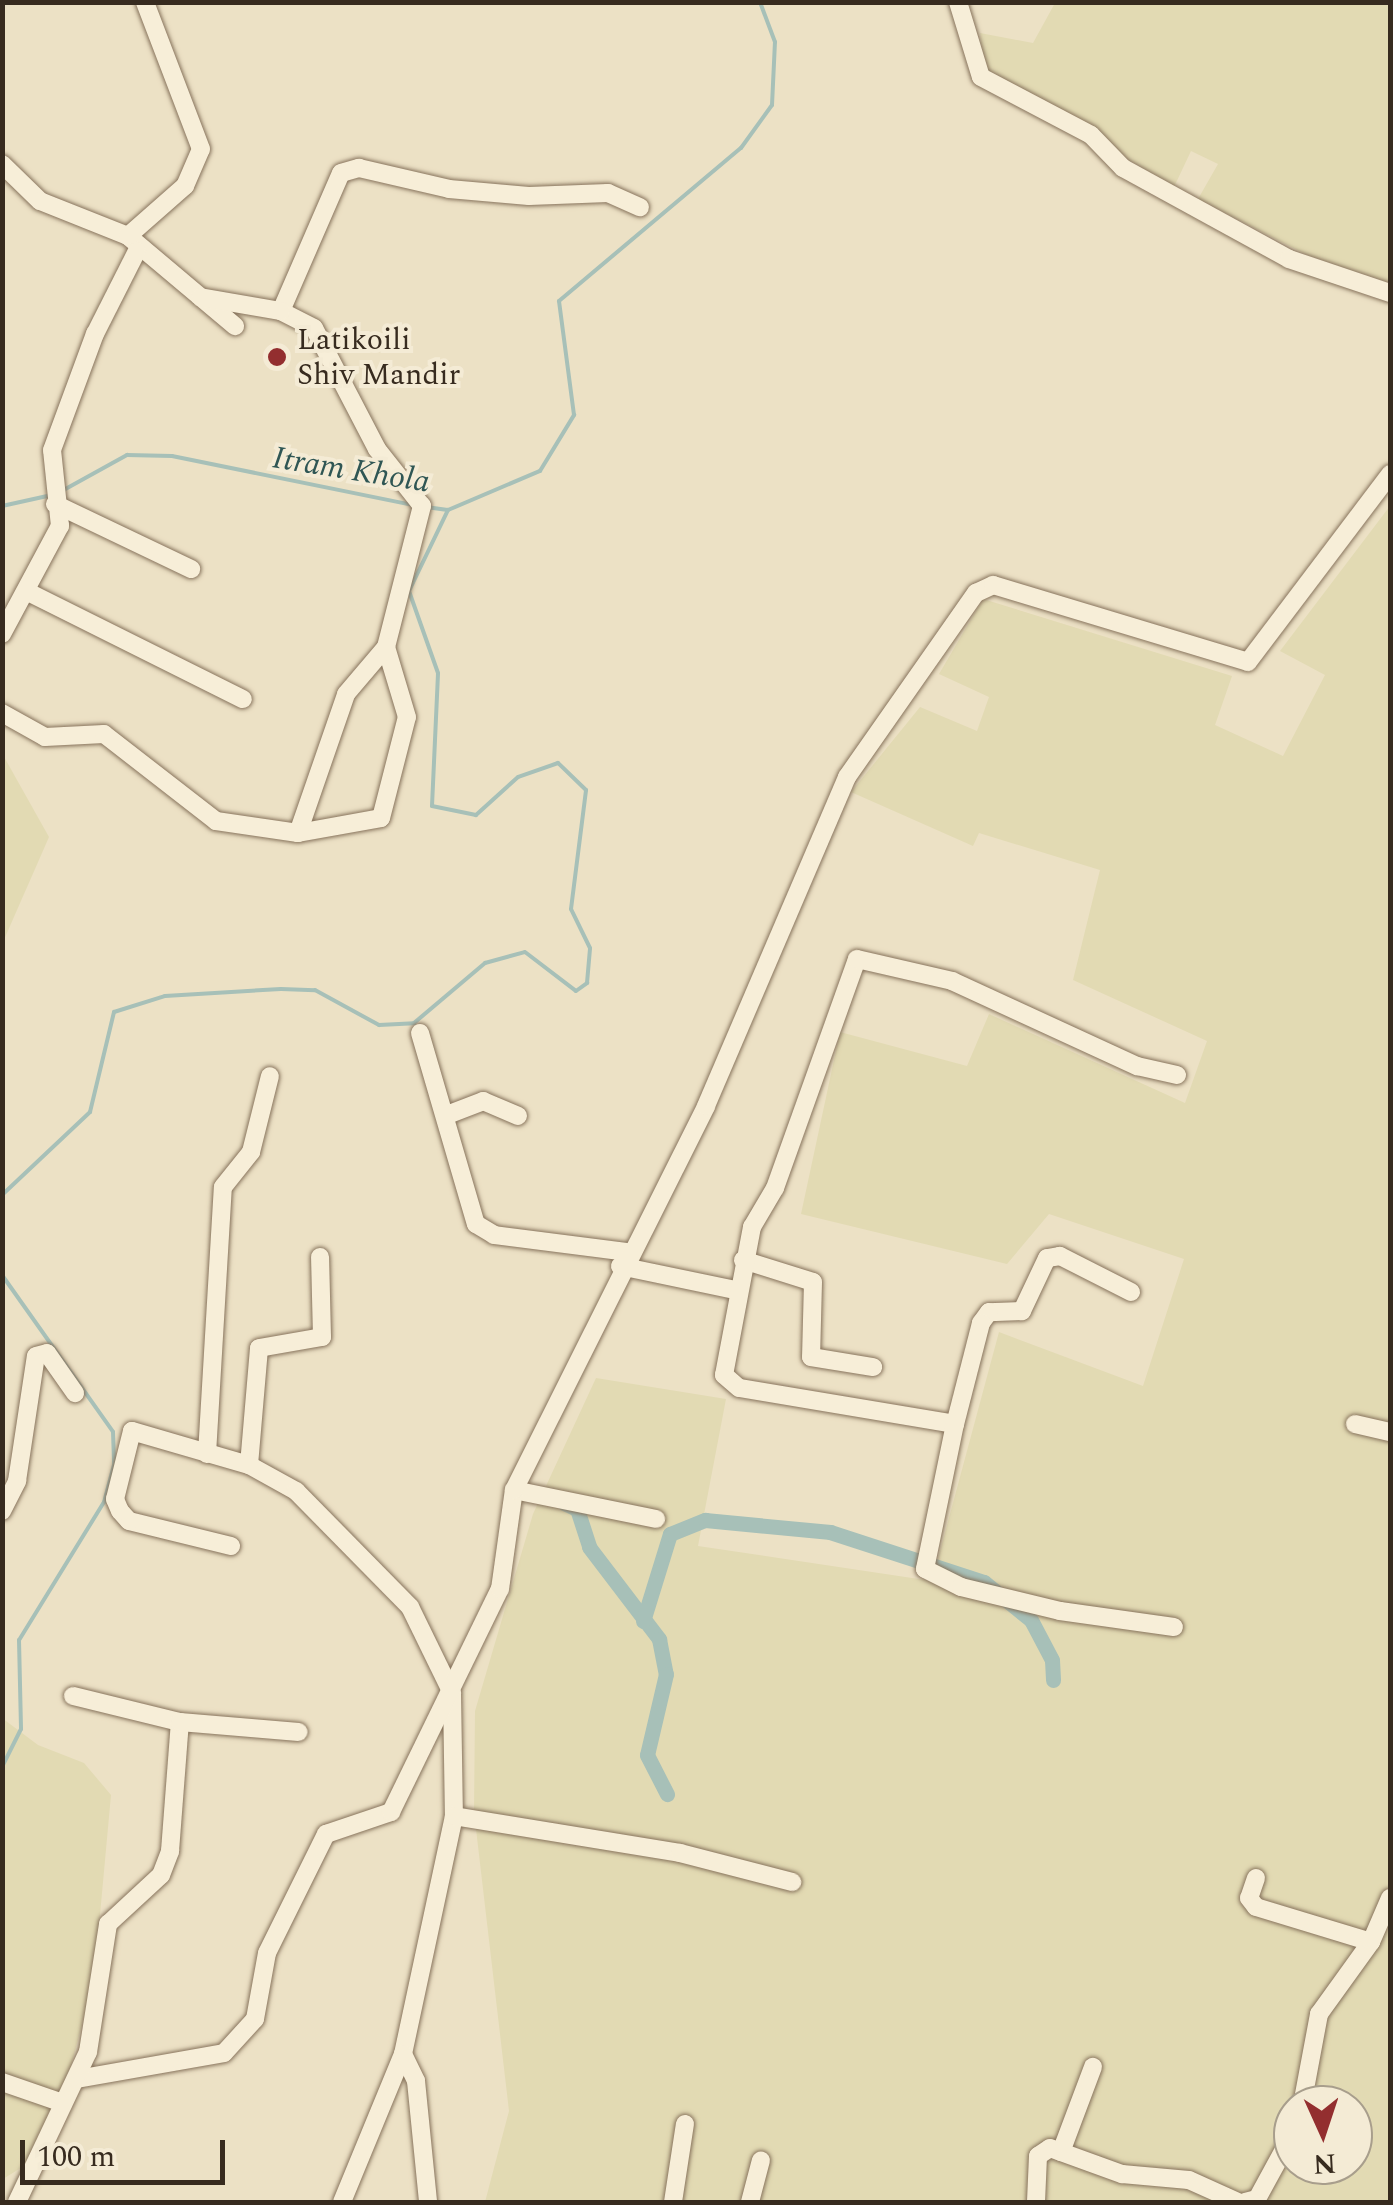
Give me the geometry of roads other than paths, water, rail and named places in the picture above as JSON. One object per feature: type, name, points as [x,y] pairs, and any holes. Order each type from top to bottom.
[{"type":"street","points":[[2,634],[28,592],[60,526],[53,497],[52,450],[95,334],[133,244],[185,186],[201,149],[145,2]]},
{"type":"street","points":[[958,2],[981,76],[1092,135],[1123,168],[1290,259],[1390,293]]},
{"type":"street","points":[[2,164],[40,201],[160,259],[235,326]]},
{"type":"street","points":[[281,310],[341,172],[359,168],[449,189],[529,196],[608,194],[640,207]]},
{"type":"street","points":[[200,297],[281,310],[314,328],[378,450],[422,506],[386,647],[346,694],[298,833]]},
{"type":"street","points":[[78,2078],[201,2063],[241,2039],[255,2019],[267,1953],[326,1834],[386,1820],[500,1589],[514,1490],[624,1259],[706,1106],[848,776],[976,593],[993,585],[1248,662],[1390,474]]},
{"type":"street","points":[[53,497],[191,569]]},
{"type":"street","points":[[28,592],[242,699]]},
{"type":"street","points":[[2,713],[44,738],[104,734],[216,821],[298,833],[381,818],[407,717],[386,647]]},
{"type":"street","points":[[955,1424],[730,1383],[724,1375],[734,1290],[743,1260],[844,989],[864,956],[952,981],[1137,1066],[1177,1075]]},
{"type":"street","points":[[420,1034],[485,1233],[624,1259],[734,1290]]},
{"type":"street","points":[[206,1454],[222,1188],[251,1152],[270,1076]]},
{"type":"street","points":[[447,1116],[483,1100],[518,1116]]},
{"type":"street","points":[[249,1465],[259,1348],[322,1337],[320,1256]]},
{"type":"street","points":[[1131,1292],[1060,1256],[1047,1258],[1022,1311],[989,1312],[981,1323],[955,1424],[925,1569],[961,1587],[1060,1611],[1174,1627]]},
{"type":"street","points":[[743,1260],[813,1282],[811,1357],[873,1367]]},
{"type":"street","points":[[2,1511],[17,1481],[36,1356],[47,1354],[75,1392]]},
{"type":"street","points":[[1355,1424],[1390,1432]]},
{"type":"street","points":[[230,1546],[129,1521],[115,1499],[132,1431],[249,1465],[296,1491],[410,1607],[452,1693],[454,1816],[403,2054],[342,2202]]},
{"type":"street","points":[[514,1490],[656,1519]]},
{"type":"street","points":[[73,1696],[180,1722],[300,1732]]},
{"type":"street","points":[[17,2202],[78,2078],[99,2004],[108,1924],[161,1875],[170,1850],[180,1722]]},
{"type":"street","points":[[454,1816],[680,1853],[792,1882]]},
{"type":"street","points":[[1256,1878],[1249,1898],[1256,1907],[1371,1942]]},
{"type":"street","points":[[1306,2085],[1319,2014],[1371,1942],[1390,1898]]},
{"type":"street","points":[[403,2054],[416,2081],[428,2202]]},
{"type":"street","points":[[1061,2152],[1093,2067]]},
{"type":"street","points":[[2,2082],[63,2102]]},
{"type":"street","points":[[674,2202],[685,2124]]},
{"type":"street","points":[[1036,2202],[1038,2156],[1050,2148],[1122,2174],[1189,2180],[1242,2202],[1258,2199],[1273,2171]]},
{"type":"street","points":[[750,2202],[761,2160]]},
{"type":"waterway","name":"Itram Khola","points":[[426,507],[448,510],[540,471],[574,415],[559,301],[741,148],[772,105],[775,42],[760,2]]},
{"type":"waterway","name":"Itram Khola","points":[[60,492],[127,455],[172,456],[412,505]]},
{"type":"waterway","name":"Itram Khola","points":[[2,506],[52,495]]},
{"type":"waterway","points":[[2,1195],[90,1112],[114,1012],[165,996],[315,990],[379,1025],[414,1023],[485,963],[525,952],[576,991],[587,983],[590,948],[571,909],[586,790],[558,763],[518,777],[476,815],[432,806],[438,673],[409,591],[448,510]]},
{"type":"waterway","points":[[2,1275],[113,1432],[114,1465],[104,1502],[19,1640],[21,1729],[2,1767]]},
{"type":"waterway","points":[[564,1503],[577,1509],[589,1547],[659,1639],[666,1674],[647,1755],[667,1794]]},
{"type":"waterway","points":[[643,1621],[670,1534],[705,1520],[830,1532],[984,1582],[1031,1620],[1052,1660],[1053,1680]]},
{"type":"place","name":"Latikoili Shiv Mandir","points":[[277,357]]}]
